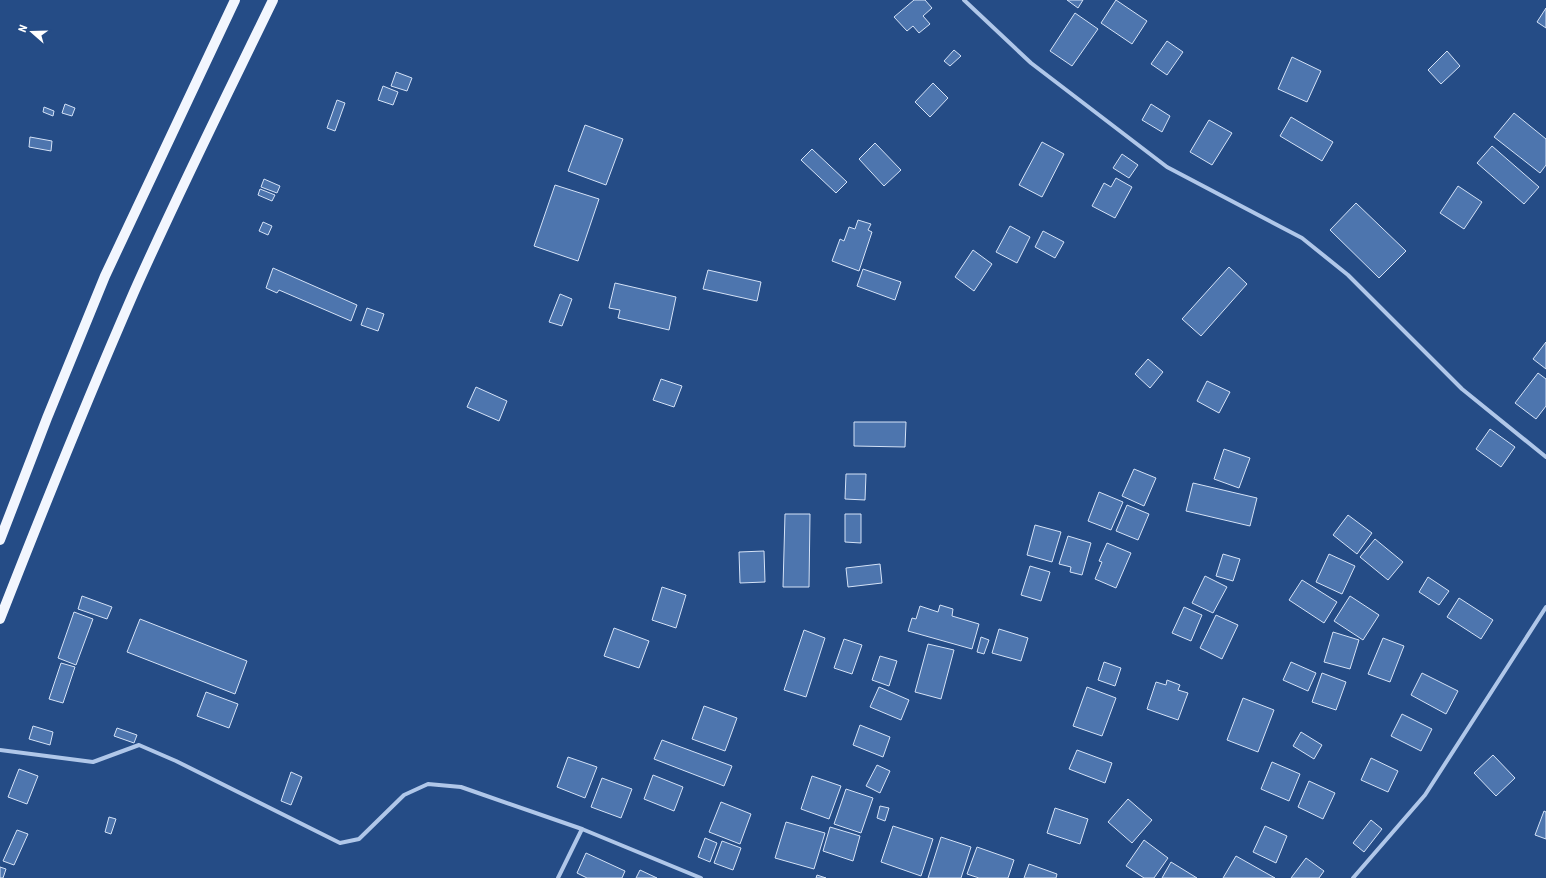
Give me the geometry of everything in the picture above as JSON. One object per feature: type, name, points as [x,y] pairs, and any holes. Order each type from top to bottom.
[{"type":"main road","points":[[0,540],[47,418],[105,276],[235,0]]},
{"type":"main road","points":[[0,619],[75,429],[135,291],[176,201],[273,0]]},
{"type":"street","points":[[964,0],[1031,63],[1167,167],[1302,238],[1348,275],[1462,389],[1546,457]]},
{"type":"street","points":[[1353,878],[1425,795],[1546,607]]},
{"type":"street","points":[[0,750],[93,762],[139,745],[176,761],[340,843],[359,839],[404,795],[428,784],[461,787],[582,829],[701,878]]},
{"type":"street","points":[[558,878],[582,829]]},
{"type":"building","points":[[914,0],[925,0],[932,8],[923,16],[930,24],[919,33],[913,26],[907,31],[894,17]]},
{"type":"building","points":[[1067,0],[1083,0],[1078,8]]},
{"type":"building","points":[[1116,0],[1147,21],[1132,44],[1101,23]]},
{"type":"building","points":[[1546,8],[1546,28],[1537,22]]},
{"type":"building","points":[[1075,13],[1098,29],[1072,66],[1050,51]]},
{"type":"building","points":[[1167,41],[1183,52],[1167,75],[1151,64]]},
{"type":"building","points":[[954,50],[961,56],[950,66],[944,61]]},
{"type":"building","points":[[1447,51],[1460,66],[1441,84],[1428,70]]},
{"type":"building","points":[[1292,57],[1321,71],[1307,102],[1278,89]]},
{"type":"building","points":[[396,72],[412,78],[407,91],[391,86]]},
{"type":"building","points":[[933,83],[948,98],[930,117],[915,102]]},
{"type":"building","points":[[383,86],[398,92],[393,105],[378,100]]},
{"type":"building","points":[[337,100],[345,103],[335,131],[327,128]]},
{"type":"building","points":[[65,104],[75,108],[72,116],[62,113]]},
{"type":"building","points":[[1151,104],[1170,116],[1162,132],[1142,120]]},
{"type":"building","points":[[44,107],[54,111],[53,116],[43,112]]},
{"type":"building","points":[[1514,113],[1546,139],[1546,165],[1540,173],[1494,137]]},
{"type":"building","points":[[1291,117],[1333,142],[1322,161],[1280,136]]},
{"type":"building","points":[[1209,120],[1232,133],[1212,165],[1190,152]]},
{"type":"building","points":[[585,125],[623,139],[606,185],[568,171]]},
{"type":"building","points":[[30,137],[52,141],[51,151],[29,147]]},
{"type":"building","points":[[1042,142],[1064,154],[1042,197],[1019,185]]},
{"type":"building","points":[[875,143],[901,170],[884,186],[859,159]]},
{"type":"building","points":[[1492,146],[1539,187],[1524,204],[1477,163]]},
{"type":"building","points":[[812,149],[847,182],[836,193],[801,160]]},
{"type":"building","points":[[1122,154],[1138,165],[1129,178],[1113,168]]},
{"type":"building","points":[[1116,178],[1132,187],[1115,218],[1092,206],[1104,183],[1111,187]]},
{"type":"building","points":[[264,179],[280,186],[277,193],[261,187]]},
{"type":"building","points":[[555,185],[599,199],[578,261],[534,246]]},
{"type":"building","points":[[1458,186],[1482,202],[1464,229],[1440,213]]},
{"type":"building","points":[[260,189],[275,195],[272,201],[258,195]]},
{"type":"building","points":[[1356,203],[1406,251],[1379,278],[1330,230]]},
{"type":"building","points":[[858,220],[871,224],[868,230],[872,232],[859,271],[832,261],[840,239],[844,241],[849,227],[855,229]]},
{"type":"building","points":[[263,222],[272,226],[268,235],[259,231]]},
{"type":"building","points":[[1010,226],[1030,237],[1017,263],[996,252]]},
{"type":"building","points":[[1043,231],[1064,242],[1055,258],[1035,247]]},
{"type":"building","points":[[973,250],[992,264],[974,291],[955,277]]},
{"type":"building","points":[[1229,267],[1247,284],[1201,336],[1182,319]]},
{"type":"building","points":[[273,268],[357,305],[351,321],[279,290],[277,293],[266,288]]},
{"type":"building","points":[[863,269],[901,282],[895,300],[857,286]]},
{"type":"building","points":[[708,270],[761,282],[757,301],[703,289]]},
{"type":"building","points":[[615,283],[676,297],[669,330],[618,318],[620,310],[609,308]]},
{"type":"building","points":[[560,294],[572,299],[562,326],[549,322]]},
{"type":"building","points":[[367,308],[384,314],[378,331],[361,325]]},
{"type":"building","points":[[1546,342],[1546,369],[1533,359]]},
{"type":"building","points":[[1148,359],[1163,372],[1150,388],[1135,374]]},
{"type":"building","points":[[1538,373],[1546,379],[1546,406],[1536,419],[1515,403]]},
{"type":"building","points":[[661,379],[682,386],[674,407],[653,400]]},
{"type":"building","points":[[1207,381],[1230,392],[1219,413],[1197,401]]},
{"type":"building","points":[[476,387],[507,401],[499,421],[467,407]]},
{"type":"building","points":[[854,422],[906,422],[905,447],[854,446]]},
{"type":"building","points":[[1490,429],[1515,447],[1501,467],[1476,449]]},
{"type":"building","points":[[1224,449],[1250,458],[1239,488],[1214,479]]},
{"type":"building","points":[[1134,469],[1156,478],[1144,506],[1122,496]]},
{"type":"building","points":[[846,474],[866,474],[865,500],[845,499]]},
{"type":"building","points":[[1193,483],[1257,498],[1250,526],[1186,511]]},
{"type":"building","points":[[1099,492],[1123,502],[1111,530],[1088,521]]},
{"type":"building","points":[[1127,505],[1149,514],[1138,540],[1116,531]]},
{"type":"building","points":[[785,514],[810,514],[809,587],[783,587]]},
{"type":"building","points":[[845,514],[861,514],[861,543],[845,542]]},
{"type":"building","points":[[1348,515],[1372,533],[1357,554],[1333,535]]},
{"type":"building","points":[[1035,525],[1061,532],[1052,562],[1027,555]]},
{"type":"building","points":[[1068,536],[1091,543],[1082,575],[1070,572],[1071,567],[1059,564]]},
{"type":"building","points":[[1375,539],[1403,562],[1388,580],[1360,557]]},
{"type":"building","points":[[1107,543],[1131,553],[1116,588],[1095,579],[1102,562],[1099,561]]},
{"type":"building","points":[[764,551],[765,582],[740,583],[739,552]]},
{"type":"building","points":[[1223,554],[1240,559],[1233,581],[1216,576]]},
{"type":"building","points":[[1329,554],[1355,566],[1342,594],[1316,582]]},
{"type":"building","points":[[880,564],[882,583],[848,587],[846,568]]},
{"type":"building","points":[[1030,566],[1050,572],[1041,601],[1021,595]]},
{"type":"building","points":[[1205,576],[1227,587],[1213,613],[1192,603]]},
{"type":"building","points":[[1428,577],[1449,591],[1439,605],[1419,592]]},
{"type":"building","points":[[1302,580],[1337,602],[1324,623],[1289,600]]},
{"type":"building","points":[[662,587],[686,595],[676,628],[652,620]]},
{"type":"building","points":[[82,596],[112,607],[107,619],[78,609]]},
{"type":"building","points":[[1350,596],[1379,615],[1363,640],[1334,621]]},
{"type":"building","points":[[1459,598],[1493,620],[1481,639],[1447,617]]},
{"type":"building","points":[[940,605],[953,609],[952,616],[979,624],[972,649],[908,631],[912,618],[916,619],[920,606],[938,612]]},
{"type":"building","points":[[1184,607],[1202,615],[1191,641],[1172,633]]},
{"type":"building","points":[[74,612],[93,619],[76,665],[58,658]]},
{"type":"building","points":[[1216,615],[1238,625],[1222,659],[1200,648]]},
{"type":"building","points":[[140,619],[247,661],[235,694],[127,652]]},
{"type":"building","points":[[614,628],[649,641],[639,668],[604,656]]},
{"type":"building","points":[[999,629],[1028,638],[1021,661],[992,653]]},
{"type":"building","points":[[804,630],[825,638],[806,697],[784,690]]},
{"type":"building","points":[[1333,632],[1359,640],[1350,669],[1324,662]]},
{"type":"building","points":[[981,637],[989,640],[984,654],[977,652]]},
{"type":"building","points":[[1383,638],[1404,646],[1390,682],[1368,674]]},
{"type":"building","points":[[844,639],[862,645],[852,674],[834,668]]},
{"type":"building","points":[[928,644],[954,650],[941,699],[915,692]]},
{"type":"building","points":[[880,656],[897,661],[889,686],[872,680]]},
{"type":"building","points":[[1104,662],[1121,668],[1115,686],[1098,680]]},
{"type":"building","points":[[1291,662],[1316,673],[1308,691],[1283,680]]},
{"type":"building","points":[[61,663],[75,667],[63,703],[49,699]]},
{"type":"building","points":[[1322,673],[1346,682],[1336,710],[1312,702]]},
{"type":"building","points":[[1422,673],[1458,691],[1446,714],[1411,695]]},
{"type":"building","points":[[1167,680],[1180,685],[1178,690],[1188,693],[1178,720],[1147,709],[1156,682],[1166,685]]},
{"type":"building","points":[[879,687],[909,700],[901,720],[870,707]]},
{"type":"building","points":[[1087,687],[1116,698],[1102,736],[1073,726]]},
{"type":"building","points":[[206,692],[238,704],[229,728],[197,716]]},
{"type":"building","points":[[1243,698],[1274,710],[1258,752],[1227,740]]},
{"type":"building","points":[[704,706],[737,718],[725,751],[692,739]]},
{"type":"building","points":[[1402,714],[1432,729],[1421,751],[1391,736]]},
{"type":"building","points":[[860,725],[890,737],[883,757],[853,745]]},
{"type":"building","points":[[33,726],[53,732],[50,745],[29,739]]},
{"type":"building","points":[[117,728],[137,735],[134,743],[114,736]]},
{"type":"building","points":[[1301,732],[1322,745],[1314,759],[1293,746]]},
{"type":"building","points":[[662,740],[732,766],[724,786],[654,759]]},
{"type":"building","points":[[1077,750],[1112,763],[1105,783],[1069,769]]},
{"type":"building","points":[[1493,755],[1515,778],[1496,796],[1474,773]]},
{"type":"building","points":[[568,757],[597,767],[585,798],[557,787]]},
{"type":"building","points":[[1371,758],[1398,771],[1388,792],[1361,780]]},
{"type":"building","points":[[1272,762],[1300,774],[1289,801],[1261,789]]},
{"type":"building","points":[[877,765],[890,771],[880,793],[866,786]]},
{"type":"building","points":[[19,769],[38,776],[27,804],[8,797]]},
{"type":"building","points":[[291,772],[302,777],[291,805],[281,801]]},
{"type":"building","points":[[653,775],[683,787],[674,811],[644,799]]},
{"type":"building","points":[[812,776],[841,786],[829,819],[801,809]]},
{"type":"building","points":[[602,778],[632,789],[621,818],[591,807]]},
{"type":"building","points":[[1309,781],[1335,793],[1323,819],[1298,807]]},
{"type":"building","points":[[846,789],[873,798],[861,833],[834,824]]},
{"type":"building","points":[[1128,799],[1152,820],[1132,843],[1108,822]]},
{"type":"building","points":[[721,802],[751,814],[740,844],[709,832]]},
{"type":"building","points":[[880,806],[889,808],[885,821],[877,818]]},
{"type":"building","points":[[1055,808],[1088,819],[1080,844],[1047,833]]},
{"type":"building","points":[[1544,811],[1546,812],[1546,839],[1535,835]]},
{"type":"building","points":[[109,817],[116,819],[111,834],[105,832]]},
{"type":"building","points":[[1371,820],[1382,829],[1364,852],[1353,843]]},
{"type":"building","points":[[786,822],[825,833],[814,869],[775,858]]},
{"type":"building","points":[[893,826],[933,839],[921,876],[881,862]]},
{"type":"building","points":[[1265,826],[1287,836],[1276,863],[1253,852]]},
{"type":"building","points":[[830,827],[860,836],[853,861],[823,851]]},
{"type":"building","points":[[17,830],[28,834],[14,865],[3,861]]},
{"type":"building","points":[[941,837],[971,847],[961,878],[928,878]]},
{"type":"building","points":[[705,838],[717,843],[710,862],[698,857]]},
{"type":"building","points":[[1144,840],[1168,858],[1154,878],[1144,878],[1126,866]]},
{"type":"building","points":[[722,841],[741,848],[733,870],[714,863]]},
{"type":"building","points":[[977,847],[1014,860],[1008,878],[979,878],[967,874]]},
{"type":"building","points":[[586,853],[625,871],[622,878],[587,878],[577,873]]},
{"type":"building","points":[[1236,856],[1275,878],[1223,878]]},
{"type":"building","points":[[1306,858],[1324,871],[1319,878],[1291,878]]},
{"type":"building","points":[[1171,862],[1197,878],[1162,878]]},
{"type":"building","points":[[1029,864],[1057,874],[1056,878],[1024,878]]},
{"type":"building","points":[[0,867],[6,869],[3,878],[0,878]]},
{"type":"building","points":[[640,870],[657,878],[636,878]]},
{"type":"building","points":[[817,875],[826,878],[816,878]]}]
